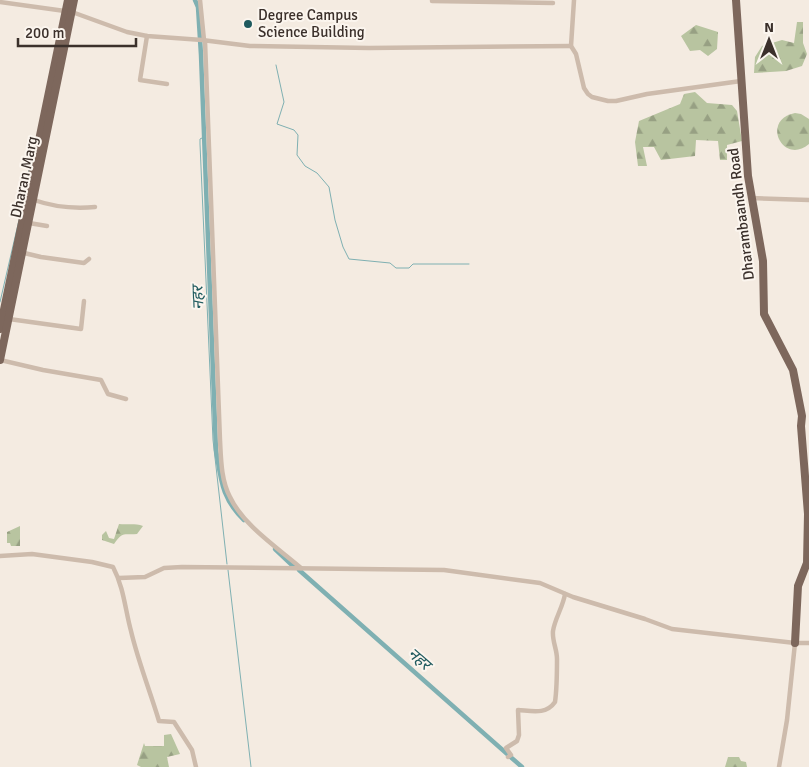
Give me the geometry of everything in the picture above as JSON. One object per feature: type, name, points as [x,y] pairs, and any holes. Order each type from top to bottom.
[{"type":"main road","points":[[0,329],[19,252],[69,11],[68,0]]},
{"type":"main road","name":"Dharan Marg","points":[[0,360],[9,319],[19,252],[29,223],[69,11],[74,0]]},
{"type":"main road","name":"Dharambaandh Road","points":[[736,0],[751,198],[762,261],[764,314],[793,370],[805,416],[803,463],[808,514],[807,563],[798,586],[795,643]]},
{"type":"street","points":[[200,0],[220,440],[224,482],[229,497],[242,515],[301,568]]},
{"type":"street","points":[[574,0],[572,46],[588,94],[599,99],[616,101],[647,94],[741,81]]},
{"type":"street","points":[[432,1],[553,3]]},
{"type":"street","points":[[0,2],[69,11],[126,32],[147,36],[250,46],[343,48],[572,46]]},
{"type":"street","points":[[147,36],[140,80],[167,84]]},
{"type":"street","points":[[751,198],[809,200]]},
{"type":"street","points":[[34,200],[50,205],[82,208],[95,207]]},
{"type":"street","points":[[29,223],[47,226]]},
{"type":"street","points":[[19,252],[72,262],[84,263],[89,259]]},
{"type":"street","points":[[9,319],[81,329],[84,301]]},
{"type":"street","points":[[0,360],[101,380],[108,394],[126,399]]},
{"type":"street","points":[[0,556],[32,554],[113,567],[119,578],[130,631],[159,721],[174,722],[192,750],[196,767]]},
{"type":"street","points":[[119,578],[145,577],[164,568],[182,566],[444,570],[540,583],[565,594],[672,629],[809,643]]},
{"type":"street","points":[[509,756],[506,748],[517,741],[519,735],[518,710],[540,712],[551,707],[555,702],[558,658],[553,642],[553,632],[565,594]]},
{"type":"street","points":[[779,767],[787,720],[795,643]]},
{"type":"green space","points":[[797,22],[803,22],[803,43],[807,54],[802,66],[786,71],[754,73],[755,57],[762,46],[782,40],[794,43]]},
{"type":"green space","points":[[696,25],[718,32],[717,49],[708,56],[700,50],[690,51],[681,36]]},
{"type":"green space","points":[[695,92],[707,103],[732,105],[737,111],[742,141],[727,145],[727,160],[720,160],[718,141],[696,140],[695,156],[661,160],[654,147],[643,147],[647,166],[638,166],[635,142],[639,121],[680,104],[684,94]]},
{"type":"green space","points":[[795,113],[809,119],[809,144],[799,149],[791,149],[784,146],[777,132],[779,124],[784,117]]},
{"type":"green space","points":[[119,524],[143,526],[137,534],[122,535],[114,544],[102,540],[102,535],[106,531],[109,538],[114,539]]},
{"type":"green space","points":[[20,526],[20,546],[11,546],[10,543],[7,543],[7,532]]},
{"type":"green space","points":[[171,734],[180,754],[167,757],[169,767],[141,767],[137,765],[144,743],[145,746],[164,746],[164,735]]},
{"type":"green space","points":[[728,757],[739,757],[741,761],[746,762],[747,767],[725,767]]},
{"type":"waterway","name":"नहर","points":[[195,0],[198,7],[201,55],[216,450],[226,496],[236,512],[244,520]]},
{"type":"waterway","points":[[276,65],[284,102],[277,124],[294,130],[298,135],[297,155],[305,166],[317,173],[329,187],[335,220],[343,247],[349,259],[390,263],[396,268],[409,268],[413,264],[469,264]]},
{"type":"waterway","name":"नहर","points":[[204,137],[200,139],[200,144],[213,440],[227,564]]},
{"type":"waterway","points":[[23,201],[35,139]]},
{"type":"waterway","points":[[0,302],[19,220]]},
{"type":"waterway","name":"नहर","points":[[275,549],[293,566]]},
{"type":"waterway","points":[[228,570],[251,767]]},
{"type":"waterway","name":"नहर","points":[[299,570],[522,767]]},
{"type":"place","name":"Degree Campus Science Building","points":[[248,24]]}]
